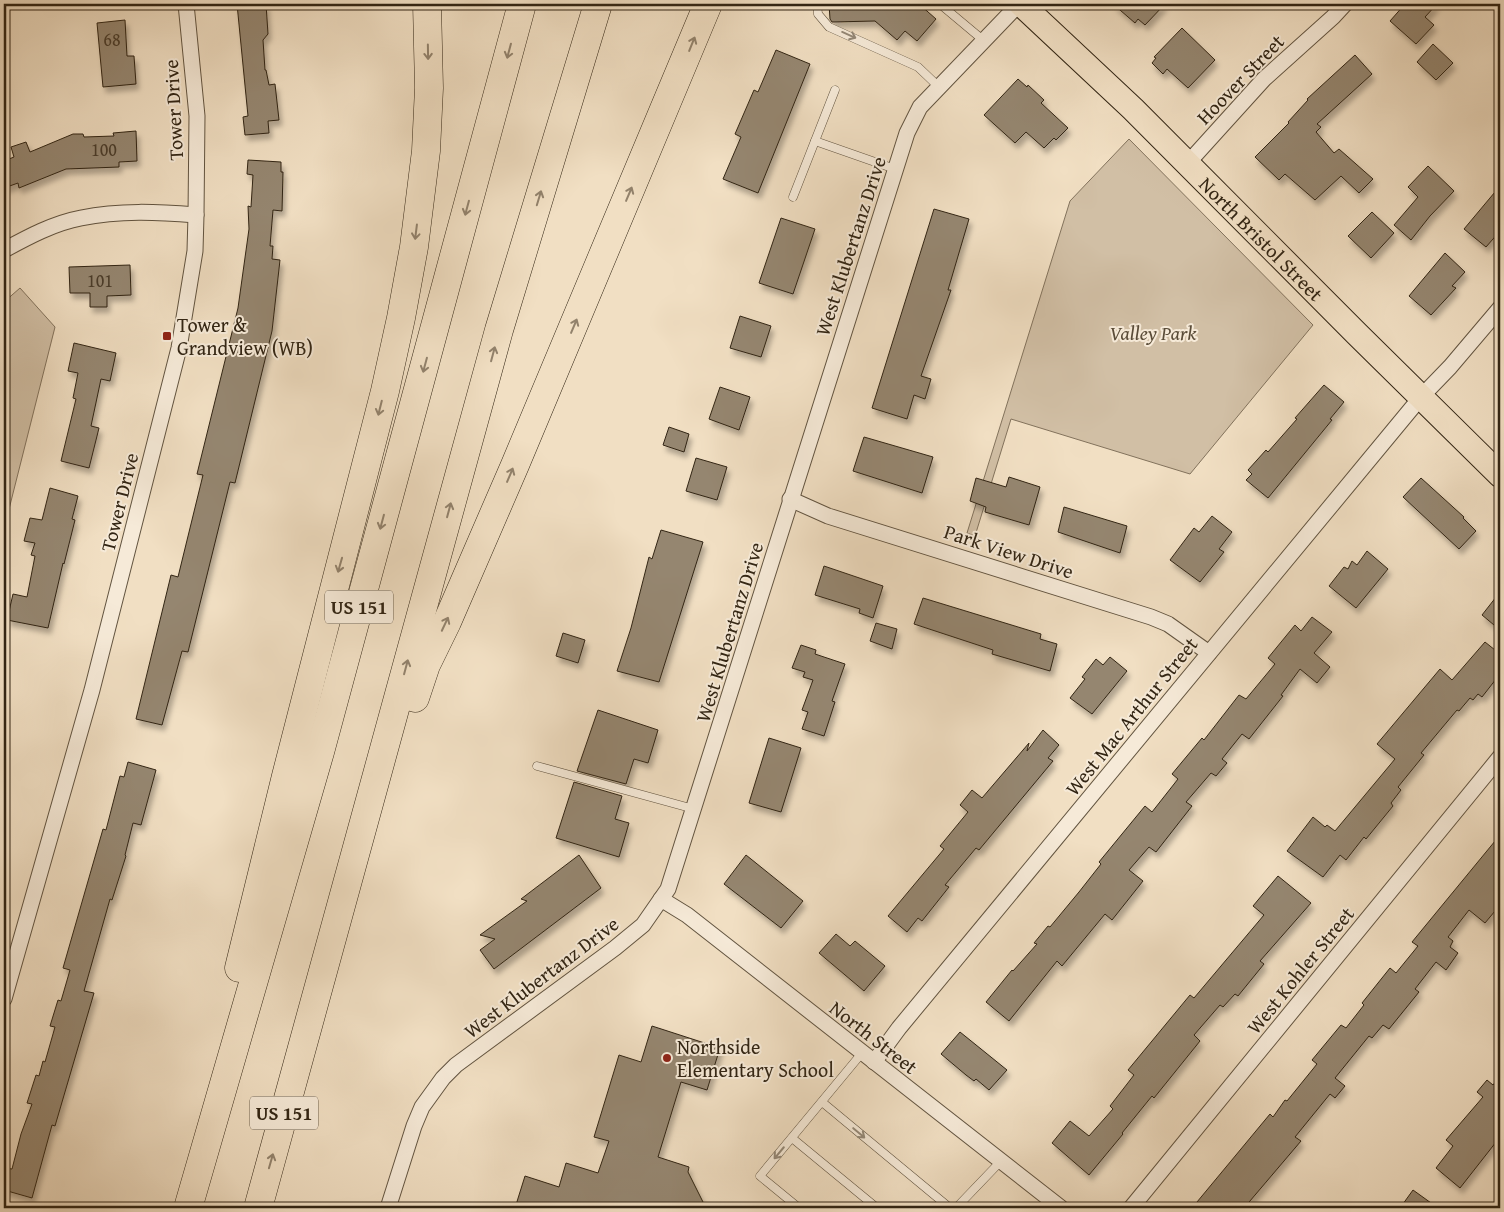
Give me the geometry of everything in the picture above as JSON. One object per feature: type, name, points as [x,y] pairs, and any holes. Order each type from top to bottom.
[{"type":"highway","points":[[187,1208],[220,1035],[252,917],[286,776],[385,390],[401,318],[414,247],[426,150],[429,88],[427,4]]},
{"type":"highway","name":"US 151","points":[[187,1208],[320,752],[522,4]]},
{"type":"highway","name":"US 151","points":[[258,1208],[499,330],[598,4]]},
{"type":"highway","points":[[311,1018],[380,801],[426,665],[515,465],[708,4]]},
{"type":"main road","name":"North Bristol Street","points":[[1020,4],[1134,109],[1500,475]]},
{"type":"street","name":"Tower Drive","points":[[5,994],[92,690],[179,348],[196,252],[196,116],[186,4]]},
{"type":"street","name":"West Klubertanz Drive","points":[[388,1208],[419,1113],[443,1078],[456,1065],[636,931],[643,925],[668,889],[907,133],[920,107],[1020,4]]},
{"type":"street","name":"Hoover Street","points":[[1187,164],[1264,79],[1333,17],[1344,4]]},
{"type":"street","points":[[4,250],[40,231],[80,218],[118,213],[158,212],[196,214]]},
{"type":"street","name":"West Mac Arthur Street","points":[[868,1058],[898,1028],[1421,397],[1450,367],[1500,308]]},
{"type":"street","name":"Park View Drive","points":[[790,499],[828,516],[1151,617],[1168,624],[1209,653]]},
{"type":"street","name":"West Kohler Street","points":[[1131,1208],[1500,757]]},
{"type":"street","name":"North Street","points":[[661,899],[687,915],[1061,1208]]},
{"type":"lane","points":[[817,4],[818,14],[829,27],[918,68],[939,87]]},
{"type":"lane","points":[[940,4],[983,40]]},
{"type":"lane","points":[[793,197],[835,90]]},
{"type":"lane","points":[[815,141],[895,169]]},
{"type":"lane","points":[[538,766],[694,809]]},
{"type":"lane","points":[[799,1208],[760,1176],[822,1102],[868,1058]]},
{"type":"lane","points":[[822,1102],[950,1208]]},
{"type":"lane","points":[[792,1138],[877,1208]]},
{"type":"lane","points":[[956,1208],[1001,1161]]},
{"type":"green space","name":"Valley Park","points":[[1129,139],[1313,325],[1190,474],[1011,419],[975,536],[967,533],[1070,201]]},
{"type":"green space","points":[[20,288],[55,327],[4,529],[4,302]]},
{"type":"building","points":[[237,4],[266,4],[268,34],[263,40],[265,70],[269,85],[275,84],[279,120],[268,121],[269,133],[245,135],[243,117],[248,116]]},
{"type":"building","points":[[829,4],[919,4],[936,19],[917,41],[905,31],[897,40],[875,21],[832,22]]},
{"type":"building","points":[[1113,4],[1165,4],[1145,25],[1138,19],[1135,23]]},
{"type":"building","points":[[1405,4],[1437,4],[1425,17],[1434,25],[1416,44],[1390,21]]},
{"type":"building","points":[[125,20],[127,56],[134,56],[136,84],[103,87],[97,23]]},
{"type":"building","points":[[1182,28],[1215,60],[1188,88],[1167,69],[1163,74],[1152,63],[1156,58],[1154,57]]},
{"type":"building","points":[[1433,44],[1453,63],[1436,80],[1417,62]]},
{"type":"building","points":[[776,50],[810,64],[758,193],[723,179],[741,137],[735,134],[754,90],[758,92]]},
{"type":"building","points":[[1355,55],[1372,74],[1317,124],[1321,127],[1316,132],[1334,153],[1339,149],[1373,179],[1359,193],[1341,176],[1315,200],[1285,174],[1279,180],[1255,157],[1289,123],[1307,99]]},
{"type":"building","points":[[1018,79],[1027,87],[1028,85],[1044,100],[1041,103],[1068,128],[1056,140],[1054,138],[1044,148],[1026,132],[1015,143],[984,115]]},
{"type":"building","points":[[136,131],[137,161],[119,162],[119,167],[66,169],[19,188],[18,183],[4,188],[4,161],[14,157],[11,147],[26,142],[30,152],[73,134],[83,134],[84,137],[114,136],[113,133]]},
{"type":"building","points":[[248,160],[281,162],[281,172],[283,172],[282,211],[273,210],[270,246],[273,246],[272,259],[280,260],[272,331],[235,483],[230,482],[188,652],[182,651],[162,725],[136,719],[171,575],[178,577],[203,475],[197,474],[238,308],[249,229],[248,206],[251,207],[253,175],[247,174]]},
{"type":"building","points":[[1428,166],[1454,191],[1430,216],[1411,240],[1394,225],[1418,197],[1408,187]]},
{"type":"building","points":[[1500,186],[1500,231],[1486,247],[1464,229]]},
{"type":"building","points":[[934,209],[969,219],[948,290],[951,290],[921,376],[931,379],[925,399],[914,395],[907,419],[872,408]]},
{"type":"building","points":[[1372,212],[1394,233],[1371,258],[1348,236]]},
{"type":"building","points":[[781,218],[815,229],[793,294],[759,283]]},
{"type":"building","points":[[1445,253],[1465,272],[1452,286],[1456,288],[1431,315],[1409,296]]},
{"type":"building","points":[[130,265],[131,295],[107,296],[107,307],[90,307],[90,293],[70,293],[69,267]]},
{"type":"building","points":[[740,316],[771,326],[761,357],[730,348]]},
{"type":"building","points":[[74,343],[116,353],[110,381],[101,379],[91,426],[99,428],[89,468],[61,461],[76,399],[73,398],[78,373],[68,371]]},
{"type":"building","points":[[1324,385],[1344,402],[1330,419],[1332,420],[1268,498],[1246,480],[1252,474],[1248,470],[1266,450],[1268,452]]},
{"type":"building","points":[[720,387],[750,397],[739,430],[709,419]]},
{"type":"building","points":[[669,427],[689,434],[684,452],[663,445]]},
{"type":"building","points":[[864,437],[933,457],[922,493],[853,471]]},
{"type":"building","points":[[696,458],[727,467],[717,500],[686,491]]},
{"type":"building","points":[[1009,477],[1040,487],[1029,525],[985,512],[986,507],[970,501],[976,478],[1006,487]]},
{"type":"building","points":[[1421,478],[1464,517],[1476,531],[1459,549],[1403,497]]},
{"type":"building","points":[[50,488],[78,496],[72,519],[75,520],[48,628],[7,620],[13,594],[27,597],[35,556],[31,555],[35,543],[24,541],[30,518],[42,520]]},
{"type":"building","points":[[1064,507],[1127,526],[1120,553],[1058,532]]},
{"type":"building","points":[[1212,516],[1232,532],[1219,549],[1224,552],[1200,582],[1170,560],[1194,528],[1199,532]]},
{"type":"building","points":[[661,530],[703,542],[659,682],[617,671],[631,628],[649,557],[652,559]]},
{"type":"building","points":[[1367,551],[1388,569],[1356,608],[1329,586],[1344,567],[1348,569],[1352,561],[1357,565]]},
{"type":"building","points":[[824,566],[883,586],[873,618],[859,613],[860,609],[815,595]]},
{"type":"building","points":[[1500,592],[1500,630],[1482,615]]},
{"type":"building","points":[[923,598],[1041,634],[1040,639],[1057,644],[1050,671],[992,654],[993,650],[914,624]]},
{"type":"building","points":[[1312,617],[1332,632],[1314,653],[1330,667],[1317,683],[1300,669],[1281,695],[1283,696],[1249,739],[1242,734],[1222,759],[1227,763],[1216,776],[1211,773],[1186,802],[1192,806],[1156,852],[1149,847],[1129,870],[1143,881],[1112,920],[1105,914],[1062,966],[1057,961],[1009,1021],[986,1002],[1012,970],[1037,944],[1034,943],[1079,892],[1101,864],[1099,862],[1145,806],[1152,812],[1178,779],[1172,774],[1202,738],[1204,740],[1239,695],[1246,699],[1275,664],[1268,658],[1295,625],[1301,631]]},
{"type":"building","points":[[876,623],[897,629],[892,649],[870,641]]},
{"type":"building","points":[[563,633],[585,640],[578,663],[556,656]]},
{"type":"building","points":[[1485,642],[1500,654],[1500,674],[1482,697],[1478,694],[1473,700],[1470,698],[1459,711],[1457,710],[1421,753],[1424,755],[1398,787],[1401,790],[1391,803],[1393,806],[1366,839],[1364,837],[1346,860],[1340,855],[1323,877],[1287,851],[1313,817],[1325,827],[1327,825],[1335,831],[1395,759],[1377,744],[1440,669],[1452,680]]},
{"type":"building","points":[[801,645],[816,650],[815,654],[845,664],[832,701],[835,702],[824,736],[802,729],[808,712],[802,710],[813,680],[803,677],[805,672],[792,668]]},
{"type":"building","points":[[1110,657],[1127,671],[1092,714],[1070,698],[1085,679],[1082,677],[1096,659],[1103,665]]},
{"type":"building","points":[[598,710],[658,730],[648,763],[634,759],[626,784],[577,771]]},
{"type":"building","points":[[1043,730],[1059,745],[1048,758],[1053,761],[979,850],[976,848],[945,885],[949,887],[922,921],[918,918],[907,932],[888,916],[944,849],[940,846],[968,812],[960,805],[972,790],[982,798],[1029,743],[1027,751]]},
{"type":"building","points":[[769,738],[801,748],[781,812],[749,803]]},
{"type":"building","points":[[128,762],[156,770],[141,825],[133,823],[126,856],[112,900],[110,899],[84,991],[94,993],[55,1126],[52,1125],[32,1198],[4,1190],[4,1168],[12,1169],[21,1134],[32,1104],[27,1103],[36,1075],[39,1076],[43,1061],[45,1062],[55,1027],[50,1026],[58,1000],[61,1001],[70,970],[63,968],[103,829],[106,830],[120,776],[124,777]]},
{"type":"building","points":[[574,782],[622,796],[615,819],[629,823],[619,857],[556,838]]},
{"type":"building","points":[[1500,835],[1500,905],[1485,923],[1469,910],[1448,937],[1453,941],[1450,947],[1458,953],[1446,970],[1436,962],[1415,989],[1419,992],[1389,1029],[1383,1025],[1372,1038],[1369,1036],[1335,1078],[1345,1086],[1335,1098],[1330,1094],[1295,1137],[1301,1141],[1244,1208],[1192,1208],[1270,1114],[1273,1117],[1285,1100],[1287,1101],[1317,1064],[1312,1060],[1341,1025],[1346,1028],[1364,1005],[1362,1003],[1390,968],[1396,973],[1418,946],[1412,942]]},
{"type":"building","points":[[579,855],[601,888],[494,969],[480,950],[495,939],[480,935],[527,901],[521,899]]},
{"type":"building","points":[[746,855],[803,901],[781,928],[724,884]]},
{"type":"building","points":[[1278,876],[1311,903],[1260,961],[1264,964],[1238,996],[1235,994],[1223,1007],[1220,1005],[1194,1035],[1200,1041],[1154,1098],[1152,1096],[1089,1175],[1052,1143],[1070,1121],[1089,1136],[1113,1109],[1110,1106],[1134,1075],[1128,1070],[1190,995],[1194,998],[1264,915],[1253,906]]},
{"type":"building","points":[[836,934],[850,946],[855,941],[885,966],[864,991],[819,953]]},
{"type":"building","name":"Northside Elementary School","points":[[652,1026],[720,1048],[707,1090],[681,1082],[658,1157],[689,1167],[688,1172],[706,1208],[515,1208],[525,1176],[559,1187],[566,1163],[598,1173],[609,1141],[594,1137],[619,1055],[641,1062]]},
{"type":"building","points":[[960,1032],[1007,1070],[989,1090],[976,1079],[974,1081],[966,1075],[941,1054]]},
{"type":"building","points":[[1500,1076],[1500,1137],[1460,1188],[1436,1168],[1453,1146],[1446,1140],[1483,1097],[1477,1092],[1487,1080],[1493,1085]]},
{"type":"building","points":[[1413,1190],[1438,1208],[1400,1208]]},
{"type":"place","name":"Tower & Grandview (WB)","points":[[167,336]]},
{"type":"place","name":"Northside Elementary School","points":[[667,1058]]}]
